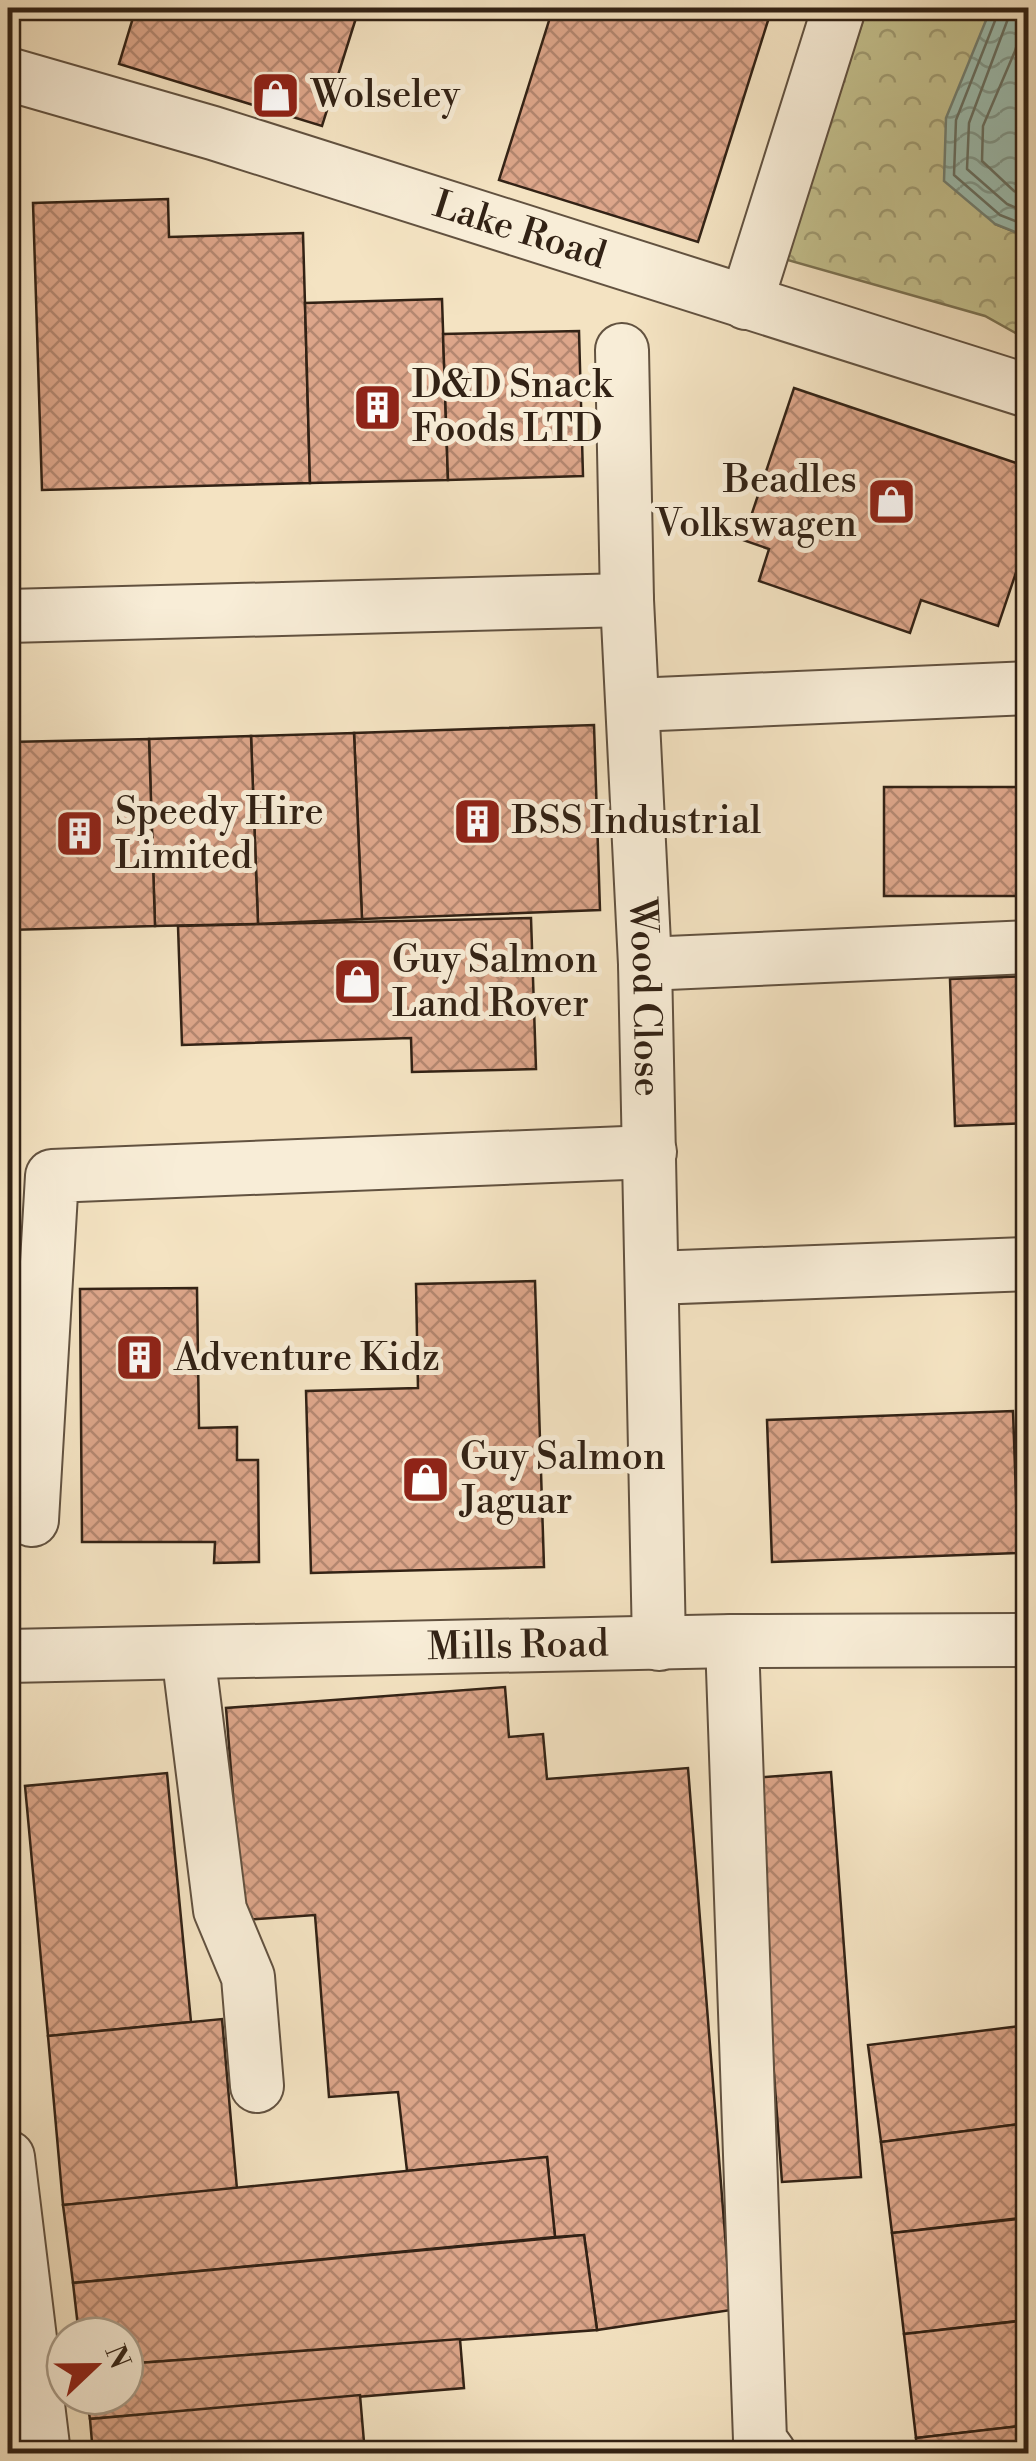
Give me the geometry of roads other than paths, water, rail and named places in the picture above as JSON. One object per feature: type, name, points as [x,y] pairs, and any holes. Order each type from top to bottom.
[{"type":"street","points":[[746,303],[839,8]]},
{"type":"street","name":"Lake Road","points":[[8,74],[213,133],[1028,391]]},
{"type":"street","name":"Wood Close","points":[[622,350],[627,600],[645,964],[659,1644]]},
{"type":"street","points":[[8,616],[627,600]]},
{"type":"street","points":[[634,706],[1028,688]]},
{"type":"street","points":[[645,964],[1028,948]]},
{"type":"street","points":[[32,1520],[52,1176],[650,1152]]},
{"type":"street","points":[[653,1278],[1028,1264]]},
{"type":"street","name":"Mills Road","points":[[8,1656],[732,1641],[1028,1640]]},
{"type":"street","points":[[732,1641],[760,2440],[770,2454]]},
{"type":"street","points":[[188,1653],[220,1910],[248,1977],[257,2086]]},
{"type":"street","points":[[8,2157],[44,2454]]},
{"type":"water","points":[[991,8],[1028,8],[1028,237],[995,224],[944,181],[946,118]]},
{"type":"place","name":"Wolseley","points":[[276,95]]},
{"type":"place","name":"D&D Snack Foods LTD","points":[[377,407]]},
{"type":"place","name":"Beadles Volkswagen","points":[[892,502]]},
{"type":"place","name":"BSS Industrial","points":[[477,821]]},
{"type":"place","name":"Speedy Hire Limited","points":[[80,834]]},
{"type":"place","name":"Guy Salmon Land Rover","points":[[357,982]]},
{"type":"place","name":"Adventure Kidz","points":[[139,1358]]},
{"type":"place","name":"Guy Salmon Jaguar","points":[[425,1479]]}]
